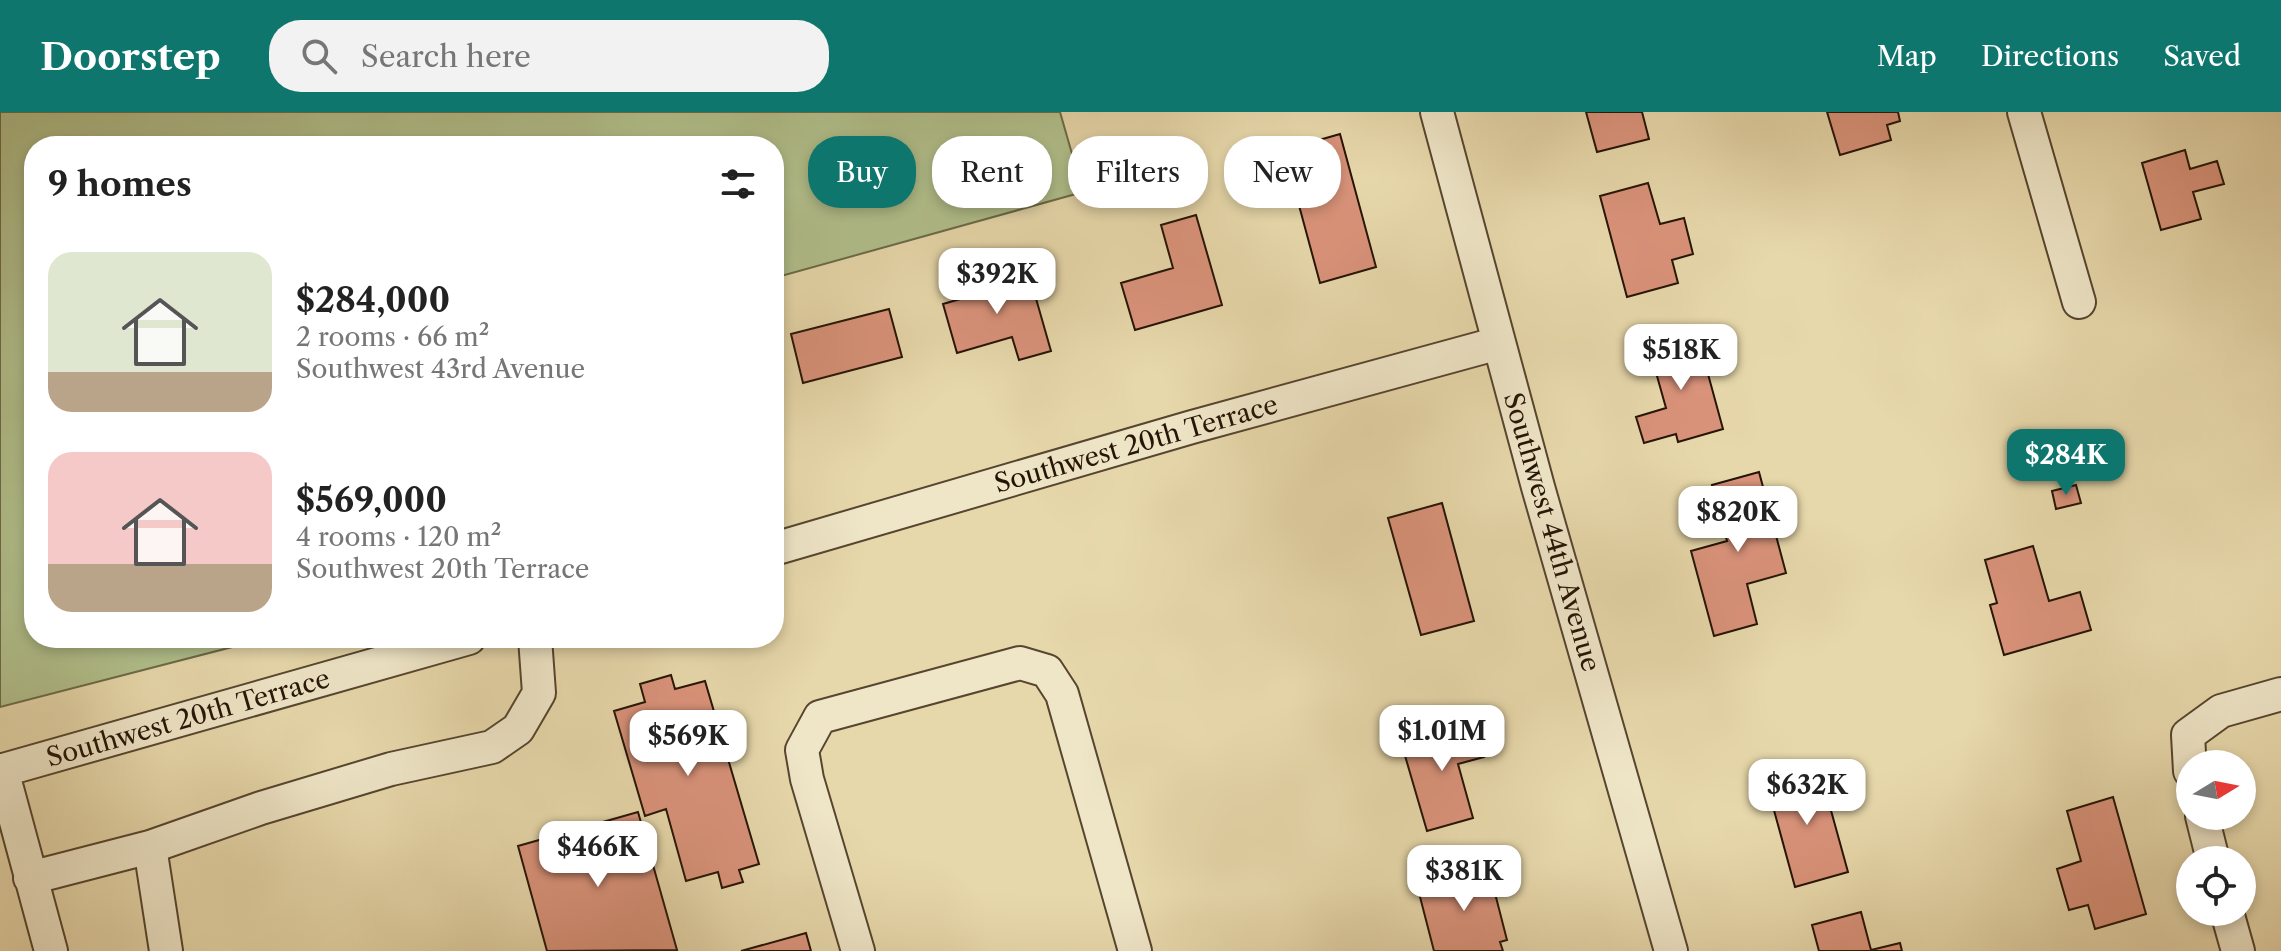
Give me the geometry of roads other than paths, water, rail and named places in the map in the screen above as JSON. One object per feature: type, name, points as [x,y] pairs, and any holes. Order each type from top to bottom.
[{"type":"street","name":"Southwest 44th Avenue","points":[[1437,112],[1671,951]]},
{"type":"street","points":[[2024,112],[2079,302]]},
{"type":"street","name":"Southwest 20th Terrace","points":[[784,546],[1208,423],[1499,343]]},
{"type":"street","name":"Southwest 20th Terrace","points":[[1,771],[434,648]]},
{"type":"street","points":[[30,878],[150,847],[261,808],[376,773],[492,747],[518,729],[539,693],[536,648]]},
{"type":"street","points":[[858,951],[807,779],[802,750],[820,717],[1020,663],[1047,671],[1062,694],[1135,951]]},
{"type":"street","points":[[2189,750],[2188,735],[2221,711],[2281,694]]},
{"type":"street","points":[[1,771],[51,951]]},
{"type":"street","points":[[150,847],[166,951]]},
{"type":"street","points":[[2231,926],[2238,951]]}]
